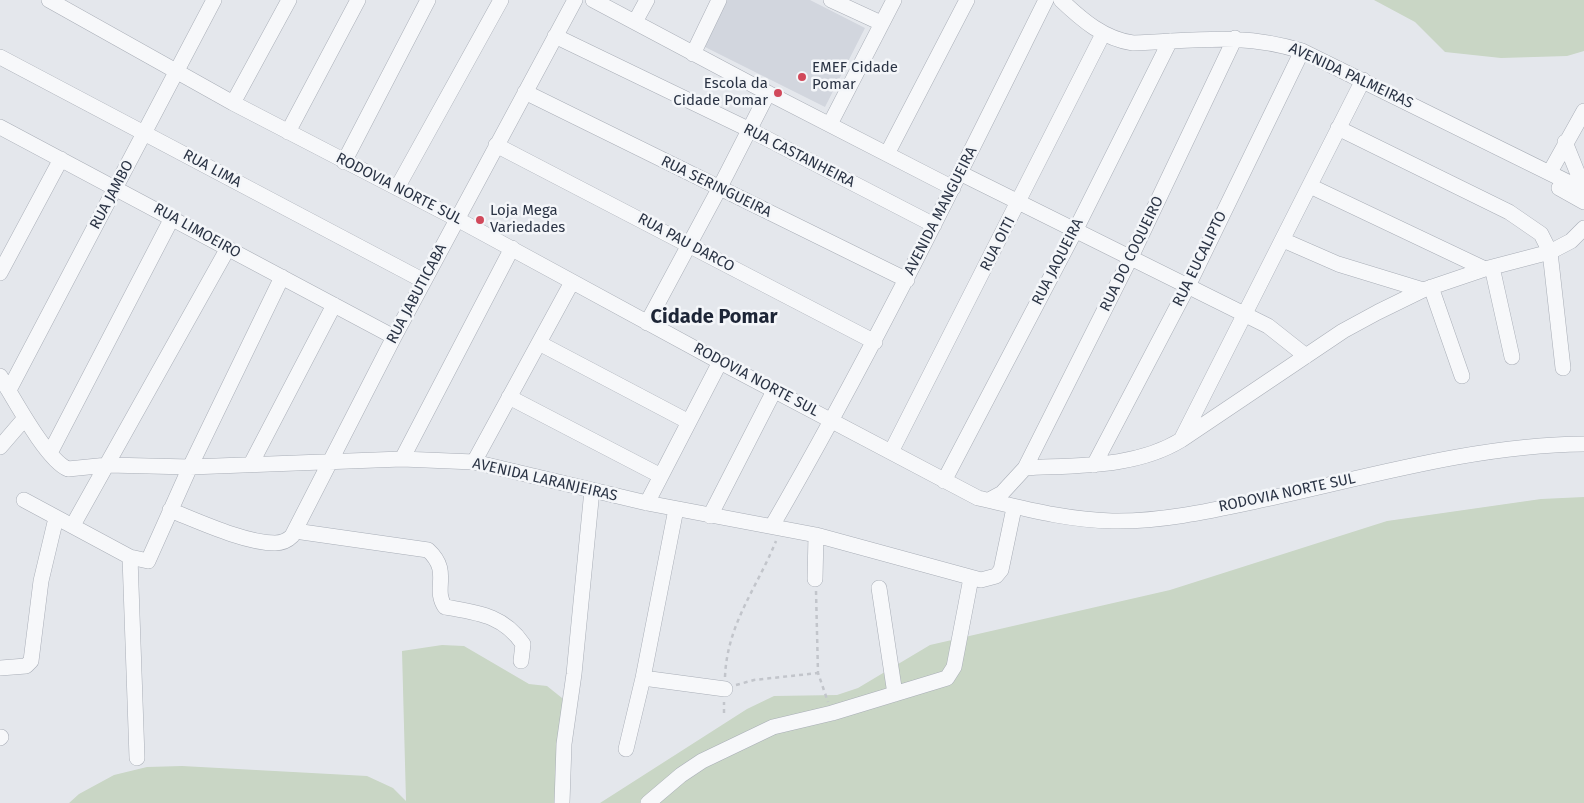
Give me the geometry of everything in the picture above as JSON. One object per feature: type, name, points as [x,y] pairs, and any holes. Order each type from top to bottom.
[{"type":"street","name":"RODOVIA NORTE SUL","points":[[49,0],[233,103],[512,248],[720,362],[833,420],[944,481],[970,494],[1014,508],[1076,518],[1113,521],[1175,516],[1301,492],[1409,466],[1514,448],[1584,444]]},
{"type":"street","points":[[233,103],[289,0]]},
{"type":"street","points":[[288,132],[358,0]]},
{"type":"street","points":[[344,162],[428,0]]},
{"type":"street","points":[[397,188],[501,0]]},
{"type":"street","name":"RUA JABUTICABA","points":[[294,534],[394,337],[575,0]]},
{"type":"street","points":[[593,0],[693,54],[953,188]]},
{"type":"street","points":[[635,22],[646,0]]},
{"type":"street","points":[[693,54],[719,0]]},
{"type":"street","points":[[831,0],[882,23]]},
{"type":"street","points":[[830,124],[894,0]]},
{"type":"street","points":[[888,154],[967,0]]},
{"type":"street","name":"AVENIDA MANGUEIRA","points":[[772,526],[875,342],[1046,0]]},
{"type":"street","name":"AVENIDA PALMEIRAS","points":[[1062,0],[1103,34],[1120,42],[1235,38],[1281,44],[1302,51],[1584,189]]},
{"type":"street","name":"RUA JAMBO","points":[[9,390],[176,72],[210,1]]},
{"type":"street","name":"RUA OITI","points":[[891,452],[1019,203],[1103,34]]},
{"type":"street","name":"RUA CASTANHEIRA","points":[[556,36],[750,130],[934,225]]},
{"type":"street","name":"RUA DO COQUEIRO","points":[[1025,468],[1131,257],[1235,38]]},
{"type":"street","name":"RUA JAQUEIRA","points":[[944,481],[1075,231],[1170,41]]},
{"type":"street","name":"RUA EUCALIPTO","points":[[1094,465],[1188,286],[1302,51]]},
{"type":"street","name":"RUA LIMA","points":[[0,57],[424,281]]},
{"type":"street","points":[[1181,440],[1363,80]]},
{"type":"street","name":"RUA SERINGUEIRA","points":[[525,92],[907,280]]},
{"type":"street","points":[[647,322],[690,245],[768,93]]},
{"type":"street","points":[[1584,111],[1550,172],[1556,186],[1584,202]]},
{"type":"street","points":[[1338,128],[1509,212],[1534,227],[1546,241],[1550,252],[1562,368]]},
{"type":"street","name":"RUA LIMOEIRO","points":[[2,132],[116,187],[394,337]]},
{"type":"street","points":[[1566,141],[1584,138]]},
{"type":"street","points":[[1566,141],[1584,189]]},
{"type":"street","name":"RUA PAU DARCO","points":[[496,145],[875,342]]},
{"type":"street","points":[[0,273],[61,159]]},
{"type":"street","points":[[960,173],[1245,314],[1278,332],[1306,356]]},
{"type":"street","points":[[1310,186],[1489,268]]},
{"type":"street","points":[[50,453],[172,218]]},
{"type":"street","points":[[989,500],[1002,493],[1025,468],[1094,465],[1148,456],[1181,440],[1343,331],[1427,288],[1489,268],[1550,252],[1571,241],[1584,228]]},
{"type":"street","points":[[1283,240],[1338,264],[1427,288]]},
{"type":"street","points":[[72,526],[108,465],[228,248]]},
{"type":"street","points":[[402,459],[512,248]]},
{"type":"street","points":[[1489,268],[1512,357]]},
{"type":"street","points":[[24,500],[130,557],[148,561],[190,466],[282,277]]},
{"type":"street","points":[[474,462],[572,282]]},
{"type":"street","points":[[1427,288],[1462,376]]},
{"type":"street","points":[[251,464],[334,305]]},
{"type":"street","points":[[539,342],[689,422]]},
{"type":"street","points":[[648,504],[720,362]]},
{"type":"street","name":"AVENIDA LARANJEIRAS","points":[[0,376],[25,418],[50,453],[62,466],[68,469],[108,465],[190,466],[402,459],[474,462],[648,504],[816,535],[971,578],[988,580],[996,576],[1001,570],[1014,508]]},
{"type":"street","points":[[710,516],[774,391]]},
{"type":"street","points":[[509,397],[661,476]]},
{"type":"street","points":[[0,447],[25,418]]},
{"type":"street","points":[[562,803],[564,744],[574,674],[592,490]]},
{"type":"street","points":[[626,749],[643,678],[676,509]]},
{"type":"street","points":[[170,510],[217,528],[268,543],[281,543],[294,534],[428,550],[439,561],[442,574],[441,600],[445,607],[485,615],[512,628],[523,644],[522,661]]},
{"type":"street","points":[[0,668],[26,666],[31,661],[41,581],[56,518]]},
{"type":"street","points":[[815,579],[816,535]]},
{"type":"street","points":[[130,557],[137,758]]},
{"type":"street","points":[[648,803],[681,775],[718,753],[773,727],[832,713],[947,678],[952,672],[971,578]]},
{"type":"street","points":[[880,588],[895,694]]},
{"type":"street","points":[[643,678],[725,689]]},
{"type":"path","points":[[724,713],[729,641],[749,593],[776,541],[772,526]]},
{"type":"path","points":[[815,579],[818,673],[832,713]]},
{"type":"path","points":[[725,689],[754,680],[818,673]]},
{"type":"shaded area","name":"EMEF Cidade Pomar","points":[[726,0],[810,0],[865,28],[825,107],[703,46]]},
{"type":"green space","points":[[1374,0],[1584,0],[1584,51],[1567,56],[1501,58],[1445,52],[1415,22]]},
{"type":"green space","points":[[1584,497],[1584,803],[600,803],[747,709],[774,696],[837,695],[858,688],[930,645],[1170,590],[1387,521],[1541,499]]},
{"type":"green space","points":[[442,645],[464,646],[529,684],[547,686],[567,702],[559,803],[69,803],[79,794],[114,775],[147,767],[182,766],[367,776],[393,788],[406,801],[402,651]]},
{"type":"place","name":"EMEF Cidade Pomar","points":[[802,77]]},
{"type":"place","name":"Escola da Cidade Pomar","points":[[778,93]]},
{"type":"place","name":"Loja Mega Variedades","points":[[480,220]]},
{"type":"district","name":"Cidade Pomar","points":[[714,317]]}]
